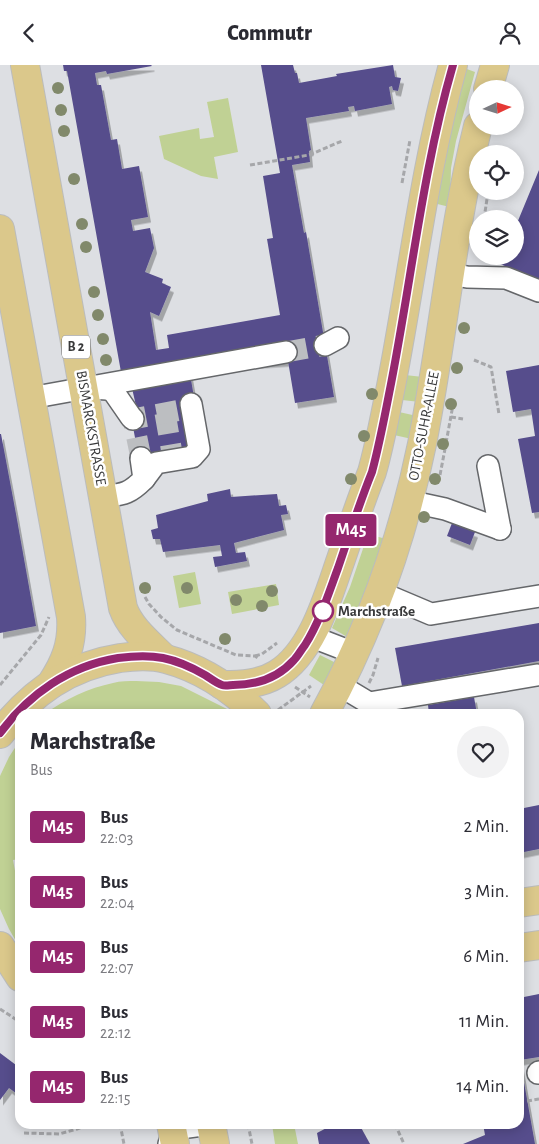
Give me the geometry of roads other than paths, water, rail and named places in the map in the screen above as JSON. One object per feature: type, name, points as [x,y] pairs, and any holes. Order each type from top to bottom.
[{"type":"main road","name":"BISMARCKSTRASSE","points":[[25,65],[84,388],[114,495],[118,582],[125,614],[134,627],[164,658]]},
{"type":"main road","points":[[222,685],[259,682],[278,674],[296,659],[322,611],[372,472],[377,453],[398,348],[435,138],[453,65]]},
{"type":"main road","points":[[491,80],[495,65]]},
{"type":"main road","name":"OTTO-SUHR-ALLEE","points":[[320,708],[339,685],[354,653],[392,557],[408,501],[423,436],[465,185],[476,135]]},
{"type":"main road","points":[[0,229],[3,264],[71,617],[72,632],[68,650],[58,674],[51,684]]},
{"type":"main road","points":[[20,709],[51,684],[82,667],[101,661],[128,657],[164,658]]},
{"type":"main road","name":"B 2","points":[[164,658],[203,674],[222,685],[247,704],[260,709]]},
{"type":"main road","points":[[0,734],[15,715]]},
{"type":"main road","points":[[524,902],[539,900]]},
{"type":"main road","points":[[524,947],[539,945]]},
{"type":"main road","points":[[0,946],[15,969]]},
{"type":"main road","points":[[0,971],[15,980]]},
{"type":"main road","points":[[212,1129],[215,1144]]},
{"type":"lane","points":[[450,274],[466,277],[506,278],[539,291]]},
{"type":"lane","points":[[30,398],[286,352]]},
{"type":"lane","points":[[84,388],[112,391],[133,419]]},
{"type":"lane","points":[[114,495],[135,488],[165,459],[199,449],[190,407]]},
{"type":"lane","points":[[408,501],[445,509],[500,529],[488,466]]},
{"type":"lane","points":[[379,592],[431,614],[539,596]]},
{"type":"lane","points":[[310,636],[354,653]]},
{"type":"lane","points":[[339,685],[369,703],[537,675]]},
{"type":"lane","points":[[172,1135],[193,1129]]},
{"type":"tunnel","points":[[286,352],[325,345]]},
{"type":"tunnel","points":[[141,458],[133,419],[186,409]]},
{"type":"tunnel","points":[[165,413],[172,453]]},
{"type":"place","name":"Marchstraße","points":[[323,611]]}]
